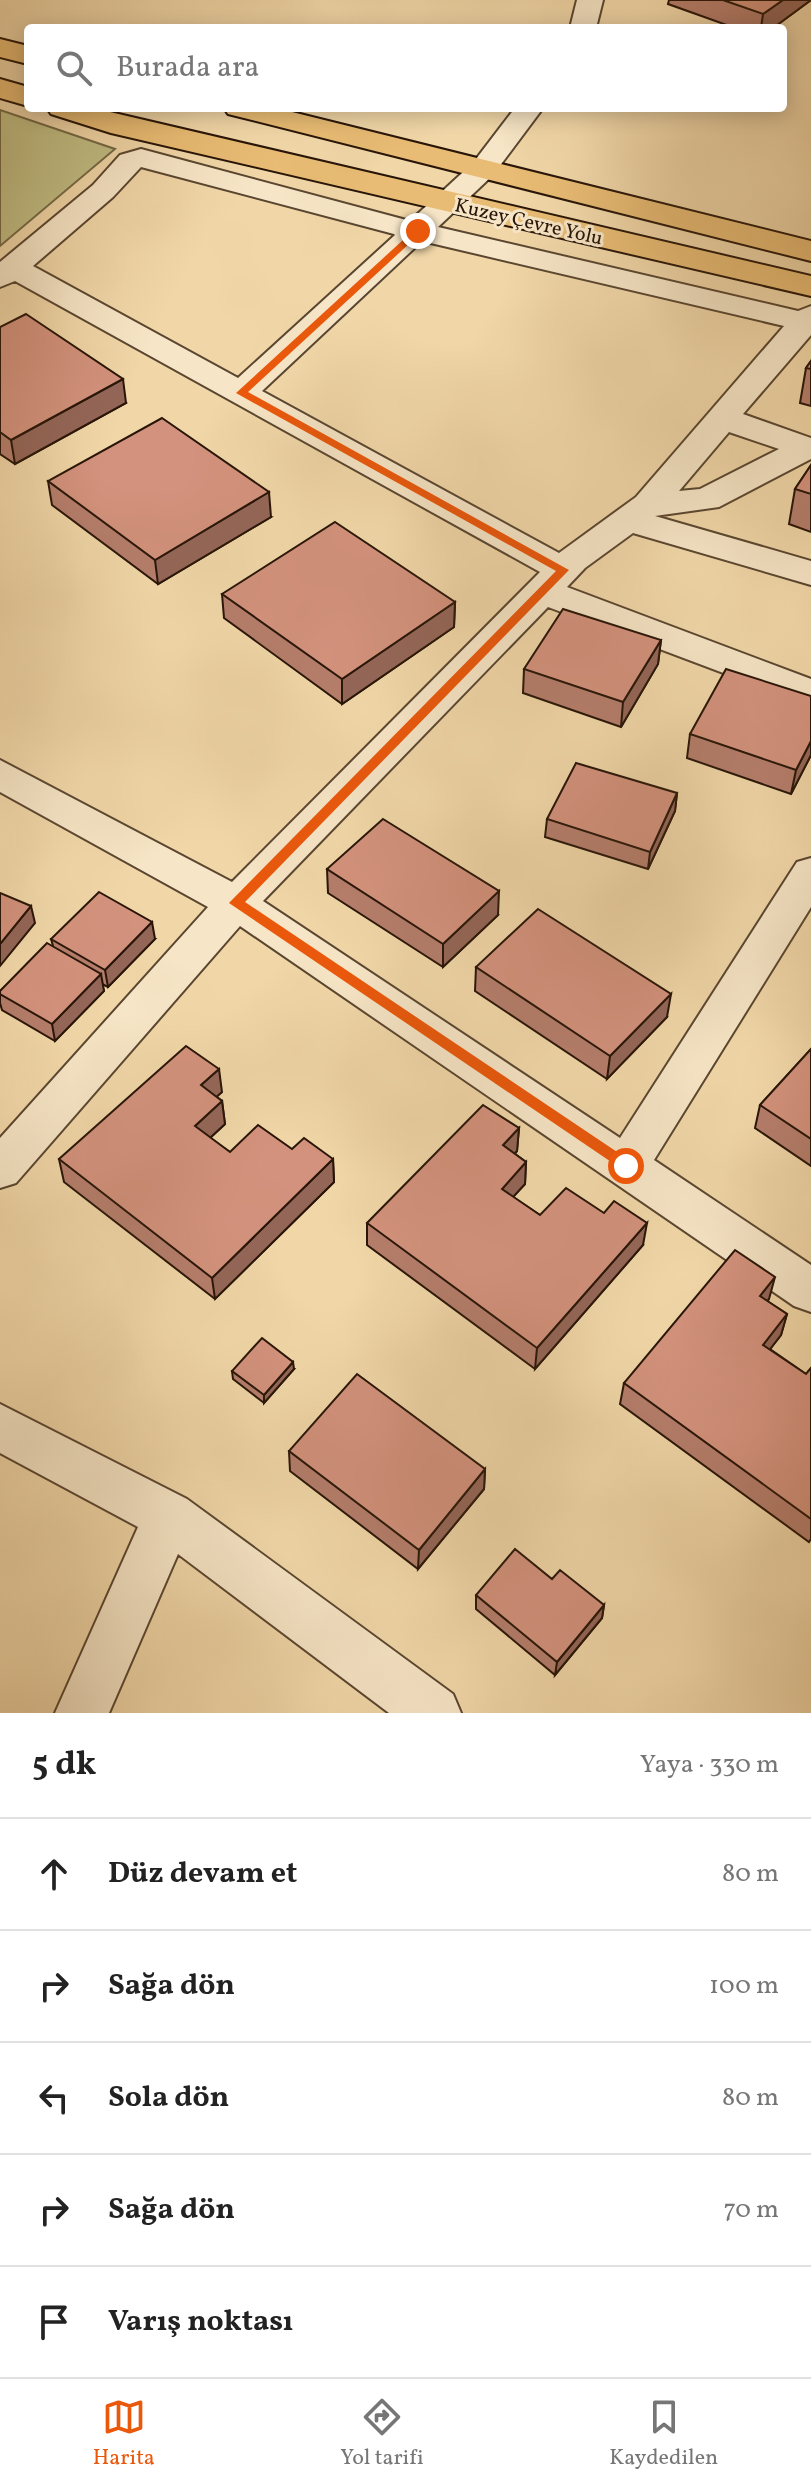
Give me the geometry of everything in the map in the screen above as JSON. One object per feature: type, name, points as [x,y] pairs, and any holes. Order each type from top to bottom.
[{"type":"main road","points":[[0,48],[24,54]]},
{"type":"main road","points":[[0,88],[24,96]]},
{"type":"main road","name":"Kuzey Çevre Yolu","points":[[74,112],[111,124],[449,203],[809,308]]},
{"type":"main road","name":"Kuzey Çevre Yolu","points":[[255,112],[811,251]]},
{"type":"street","points":[[584,24],[590,0]]},
{"type":"street","points":[[241,393],[449,203],[483,169],[526,112]]},
{"type":"street","points":[[0,1169],[236,903],[553,581],[638,513],[722,418],[809,308],[418,231],[141,158],[130,161],[103,191],[6,272],[241,393],[553,581],[811,693]]},
{"type":"street","points":[[722,418],[809,448]]},
{"type":"street","points":[[638,513],[707,499],[809,448]]},
{"type":"street","points":[[638,513],[811,573]]},
{"type":"street","points":[[0,774],[236,903],[811,1291]]},
{"type":"street","points":[[626,1166],[811,873]]},
{"type":"street","points":[[0,1427],[169,1516],[434,1713]]},
{"type":"street","points":[[82,1713],[169,1516]]},
{"type":"shaded area","points":[[0,110],[115,149],[0,246]]},
{"type":"building","points":[[723,0],[783,0],[763,14]]},
{"type":"building","points":[[26,314],[123,379],[11,440],[0,432],[0,327]]},
{"type":"building","points":[[162,418],[269,492],[155,560],[48,481]]},
{"type":"building","points":[[811,465],[811,494],[795,489]]},
{"type":"building","points":[[335,522],[455,602],[342,679],[222,594]]},
{"type":"building","points":[[563,609],[661,640],[623,702],[524,669]]},
{"type":"building","points":[[726,669],[811,696],[811,741],[796,770],[690,734]]},
{"type":"building","points":[[576,763],[677,793],[650,852],[547,819]]},
{"type":"building","points":[[383,819],[499,891],[443,944],[327,869]]},
{"type":"building","points":[[99,892],[152,922],[105,970],[51,939]]},
{"type":"building","points":[[0,893],[31,906],[0,944]]},
{"type":"building","points":[[538,909],[671,994],[610,1056],[476,967]]},
{"type":"building","points":[[47,943],[101,974],[52,1024],[0,994]]},
{"type":"building","points":[[186,1046],[219,1069],[201,1085],[222,1101],[195,1126],[230,1152],[258,1125],[292,1149],[304,1138],[333,1159],[212,1278],[59,1159]]},
{"type":"building","points":[[811,1049],[811,1139],[760,1105]]},
{"type":"building","points":[[483,1105],[519,1128],[503,1145],[526,1162],[502,1189],[540,1215],[566,1188],[604,1213],[614,1201],[647,1223],[537,1348],[367,1223]]},
{"type":"building","points":[[735,1250],[775,1277],[760,1296],[787,1314],[763,1345],[806,1374],[811,1368],[811,1519],[624,1383]]},
{"type":"building","points":[[262,1338],[293,1362],[264,1395],[232,1371]]},
{"type":"building","points":[[357,1374],[485,1469],[419,1550],[289,1451]]},
{"type":"building","points":[[515,1549],[552,1579],[560,1570],[604,1605],[557,1662],[476,1595]]},
{"type":"route","points":[[418,231],[241,393],[563,570],[236,903],[626,1166]]}]
